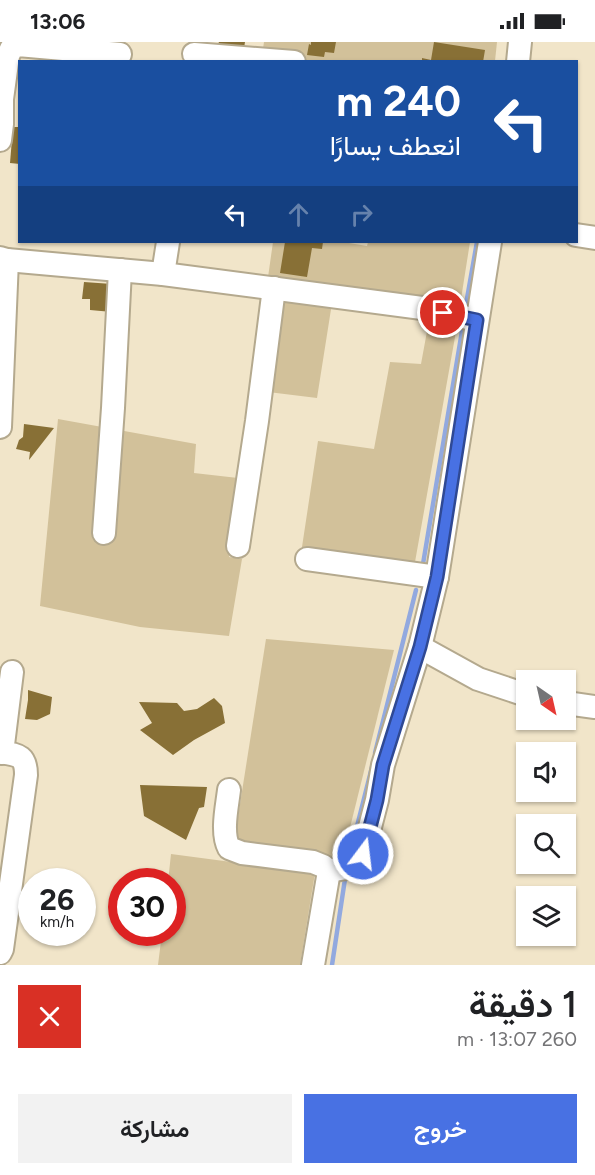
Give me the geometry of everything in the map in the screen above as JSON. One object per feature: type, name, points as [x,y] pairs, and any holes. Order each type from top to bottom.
[{"type":"street","points":[[518,60],[520,42]]},
{"type":"street","points":[[0,140],[1,99],[11,49],[18,45],[120,54]]},
{"type":"street","points":[[194,52],[274,60]]},
{"type":"street","points":[[578,235],[595,238]]},
{"type":"street","points":[[164,274],[168,243]]},
{"type":"street","points":[[229,790],[225,833],[229,848],[243,853],[313,862],[329,871],[352,867],[357,864],[363,854],[377,800],[383,765],[420,647],[437,577],[490,243]]},
{"type":"street","points":[[0,428],[3,259],[164,274],[274,288],[422,308],[477,320]]},
{"type":"street","points":[[104,533],[120,270]]},
{"type":"street","points":[[238,546],[274,288]]},
{"type":"street","points":[[307,559],[437,577]]},
{"type":"street","points":[[420,647],[478,679],[516,692]]},
{"type":"street","points":[[0,953],[26,775],[24,759],[17,755],[1,753],[12,672]]},
{"type":"street","points":[[576,704],[595,707]]},
{"type":"street","points":[[313,965],[329,871]]},
{"type":"shaded area","points":[[264,42],[497,42],[495,60],[261,60]]},
{"type":"shaded area","points":[[273,243],[349,243],[367,246],[368,243],[470,243],[415,562],[302,547],[318,441],[374,449],[390,362],[421,364],[430,315],[332,303],[317,398],[252,390]]},
{"type":"shaded area","points":[[58,419],[196,444],[194,473],[238,478],[229,557],[242,559],[229,636],[140,627],[40,606]]},
{"type":"shaded area","points":[[266,639],[394,650],[341,864],[240,846],[235,836]]},
{"type":"shaded area","points":[[171,854],[315,873],[300,965],[158,965],[160,946],[186,946],[186,868],[170,868]]},
{"type":"building","points":[[219,42],[245,42],[244,48],[218,44]]},
{"type":"building","points":[[311,42],[336,42],[334,53],[325,52],[324,57],[307,55]]},
{"type":"building","points":[[434,42],[485,50],[483,60],[431,60]]},
{"type":"building","points":[[13,127],[18,127],[18,164],[10,163]]},
{"type":"building","points":[[285,243],[323,243],[322,249],[312,248],[307,277],[280,273]]},
{"type":"building","points":[[84,282],[112,284],[112,312],[90,310],[90,299],[82,299]]},
{"type":"building","points":[[24,424],[54,428],[29,460],[30,452],[16,449],[19,440],[23,437]]},
{"type":"building","points":[[28,690],[52,697],[50,714],[37,720],[25,719]]},
{"type":"building","points":[[214,698],[222,706],[225,723],[173,755],[140,730],[152,723],[139,702],[177,703],[184,711],[197,709]]},
{"type":"building","points":[[140,785],[207,787],[204,807],[199,808],[186,840],[144,816]]},
{"type":"waterway","points":[[465,310],[477,243]]},
{"type":"waterway","points":[[423,564],[462,331]]},
{"type":"waterway","points":[[375,753],[416,590]]},
{"type":"waterway","points":[[349,858],[372,767]]},
{"type":"waterway","points":[[332,965],[345,879]]},
{"type":"route","points":[[363,854],[377,800],[383,765],[420,647],[437,577],[477,320],[443,313]]}]
